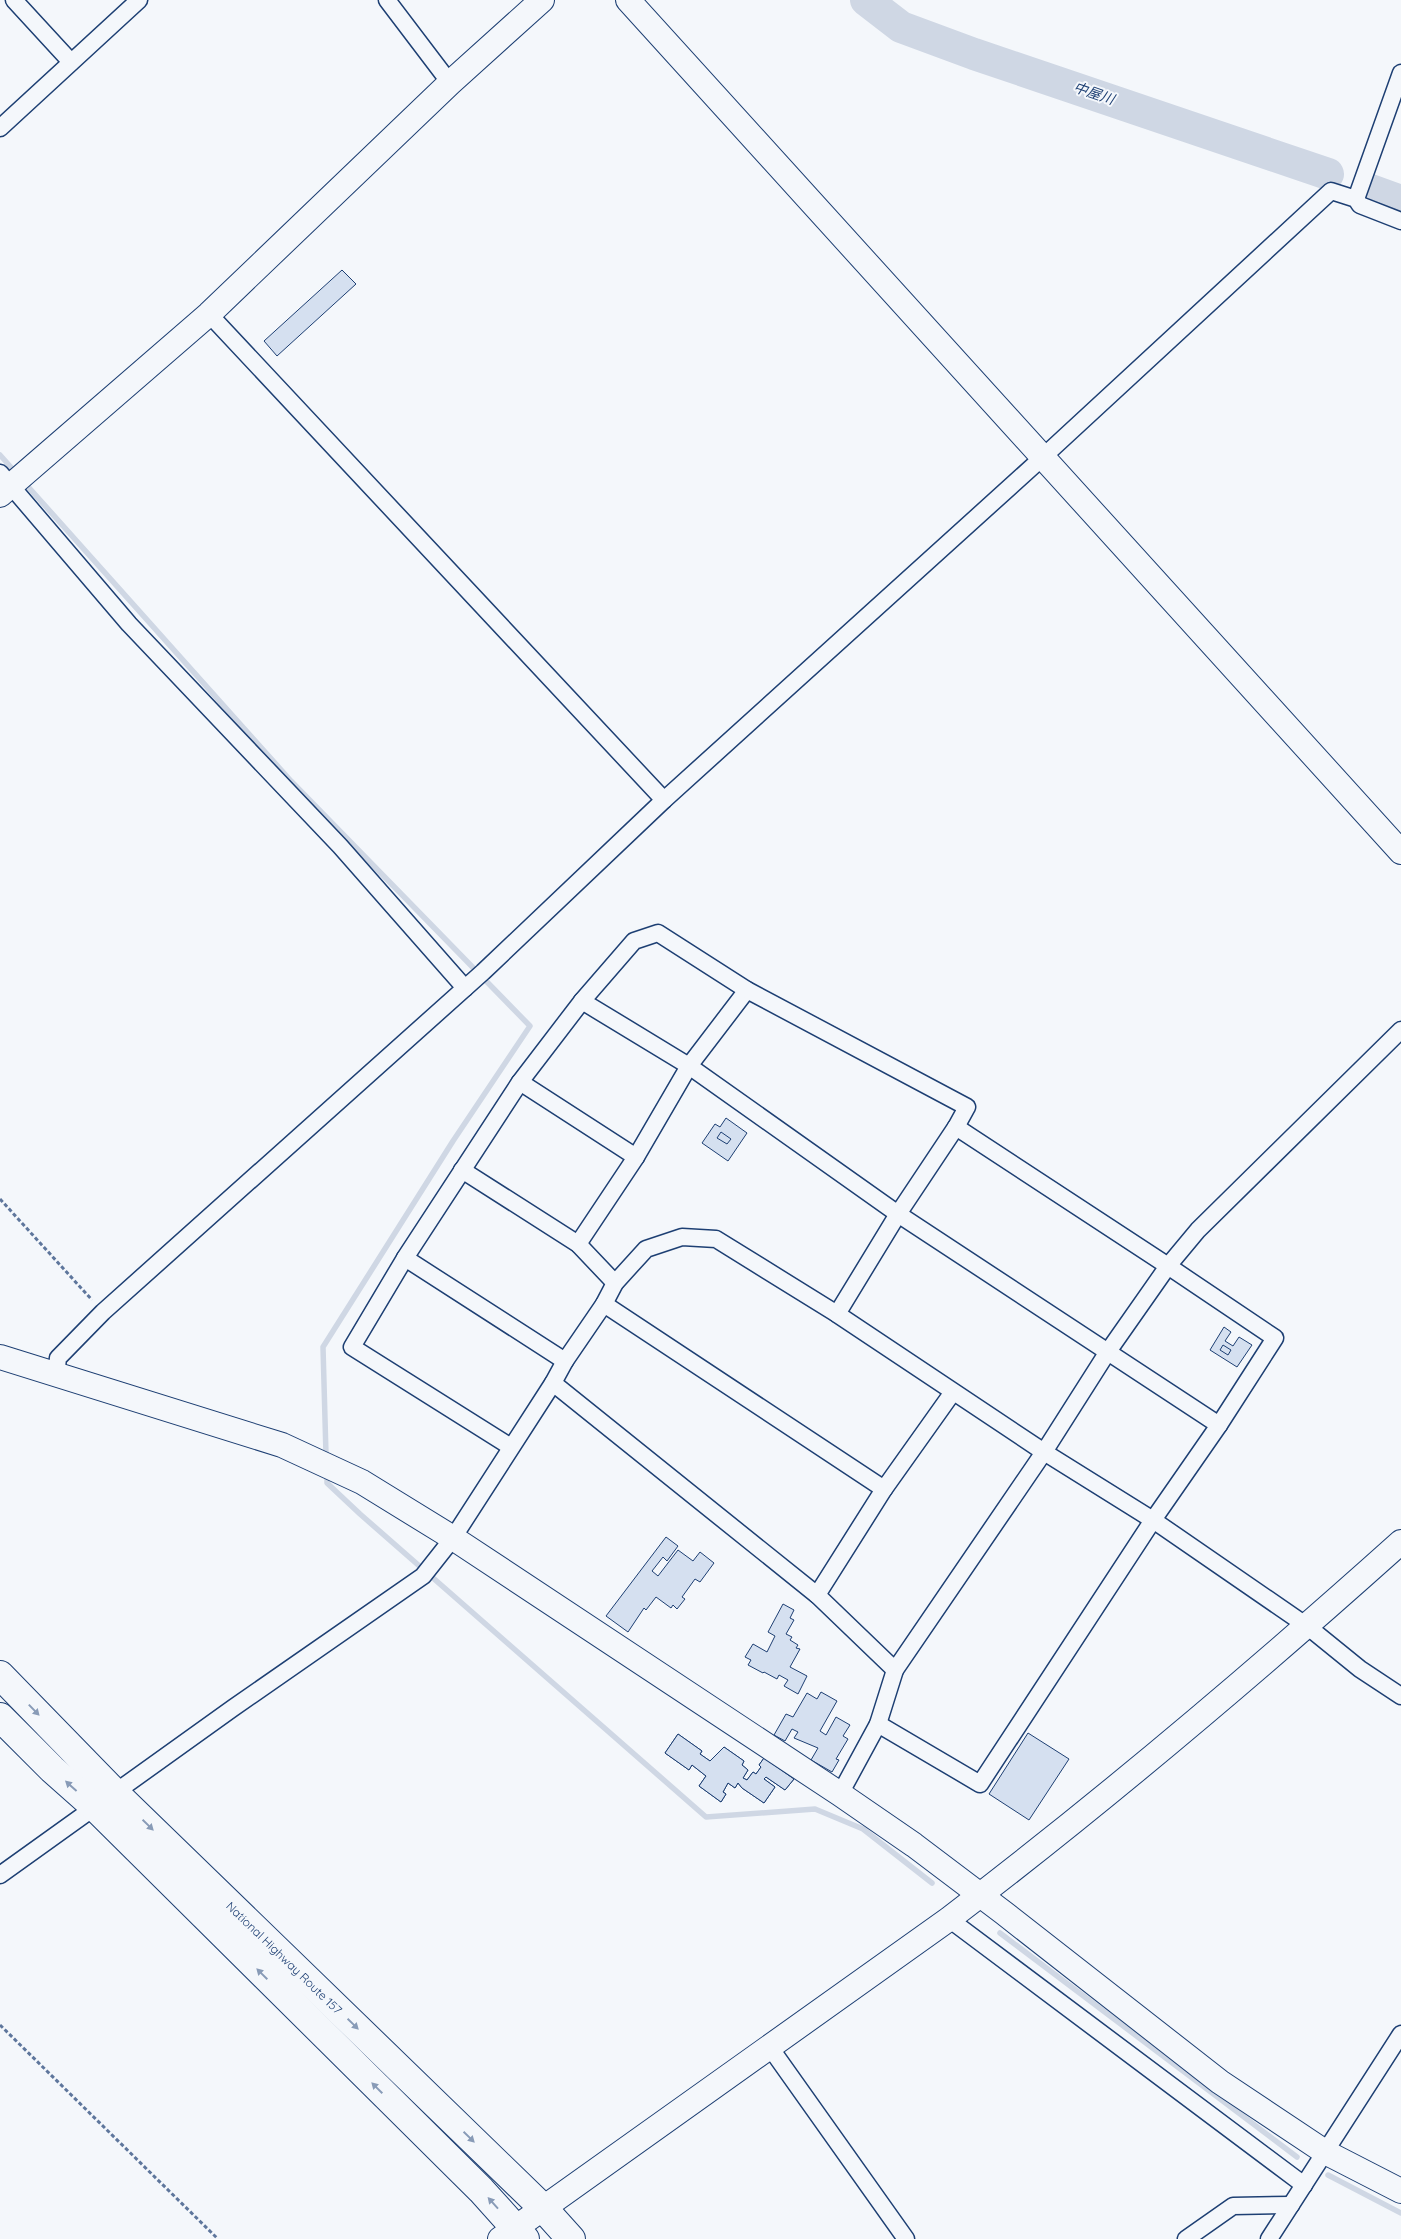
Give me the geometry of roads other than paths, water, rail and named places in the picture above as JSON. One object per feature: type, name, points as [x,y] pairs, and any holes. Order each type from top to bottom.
[{"type":"highway","name":"National Highway Route 157","points":[[0,1675],[105,1801],[481,2190],[514,2236]]},
{"type":"highway","name":"National Highway Route 157","points":[[0,1717],[52,1769],[105,1801],[544,2209],[571,2239]]},
{"type":"street","points":[[14,0],[71,62]]},
{"type":"street","points":[[0,128],[139,0]]},
{"type":"street","points":[[387,0],[450,83]]},
{"type":"street","points":[[475,980],[340,846],[130,624],[10,481],[209,314],[450,83],[542,0]]},
{"type":"street","points":[[628,0],[1401,852]]},
{"type":"street","points":[[1356,199],[1401,73]]},
{"type":"street","points":[[56,1375],[58,1358],[103,1312],[475,980],[664,800],[1043,457],[1332,191],[1356,199],[1360,205],[1401,221]]},
{"type":"street","points":[[209,314],[664,800]]},
{"type":"street","points":[[511,1447],[352,1347],[405,1258],[520,1082],[582,1001],[634,941],[658,933],[747,990],[967,1107],[956,1127],[898,1214],[837,1314]]},
{"type":"street","points":[[578,1244],[636,1157],[689,1066],[747,990]]},
{"type":"street","points":[[582,1001],[689,1066],[898,1214],[1219,1425]]},
{"type":"street","points":[[840,1794],[878,1724],[895,1670],[1044,1452],[1107,1353],[1168,1266],[1198,1230],[1401,1030]]},
{"type":"street","points":[[520,1082],[636,1157]]},
{"type":"street","points":[[878,1724],[980,1784],[1275,1338],[956,1127]]},
{"type":"street","points":[[462,1170],[578,1244],[615,1283]]},
{"type":"street","points":[[0,1875],[427,1572],[453,1538],[553,1383],[565,1361],[604,1304],[615,1283],[646,1249],[682,1237],[716,1240],[837,1314],[1044,1452],[1153,1520],[1307,1626],[1360,1669],[1401,1696]]},
{"type":"street","points":[[405,1258],[565,1361]]},
{"type":"street","points":[[604,1304],[884,1489]]},
{"type":"street","points":[[0,1356],[282,1445],[362,1482],[453,1538],[914,1845],[1220,2082],[1325,2152],[1401,2191]]},
{"type":"street","points":[[553,1383],[817,1595],[895,1670]]},
{"type":"street","points":[[817,1595],[884,1489],[953,1392]]},
{"type":"street","points":[[514,2236],[544,2209],[980,1895],[1155,1757],[1401,1542]]},
{"type":"street","points":[[948,1919],[1304,2185]]},
{"type":"street","points":[[1269,2239],[1401,2034]]},
{"type":"street","points":[[769,2046],[906,2239]]},
{"type":"street","points":[[1186,2239],[1233,2206],[1290,2205]]},
{"type":"waterway","name":"中屋川","points":[[866,0],[901,27],[974,54],[1328,174]]},
{"type":"waterway","name":"中屋川","points":[[1368,189],[1401,201]]},
{"type":"waterway","points":[[0,455],[17,474]]},
{"type":"waterway","points":[[23,481],[291,781],[530,1026],[453,1141],[323,1347],[326,1455]]},
{"type":"waterway","points":[[327,1475],[327,1483],[360,1514],[706,1817],[815,1809],[863,1829],[932,1883]]},
{"type":"waterway","points":[[1000,1933],[1297,2157]]},
{"type":"waterway","points":[[1328,2175],[1401,2213]]}]
